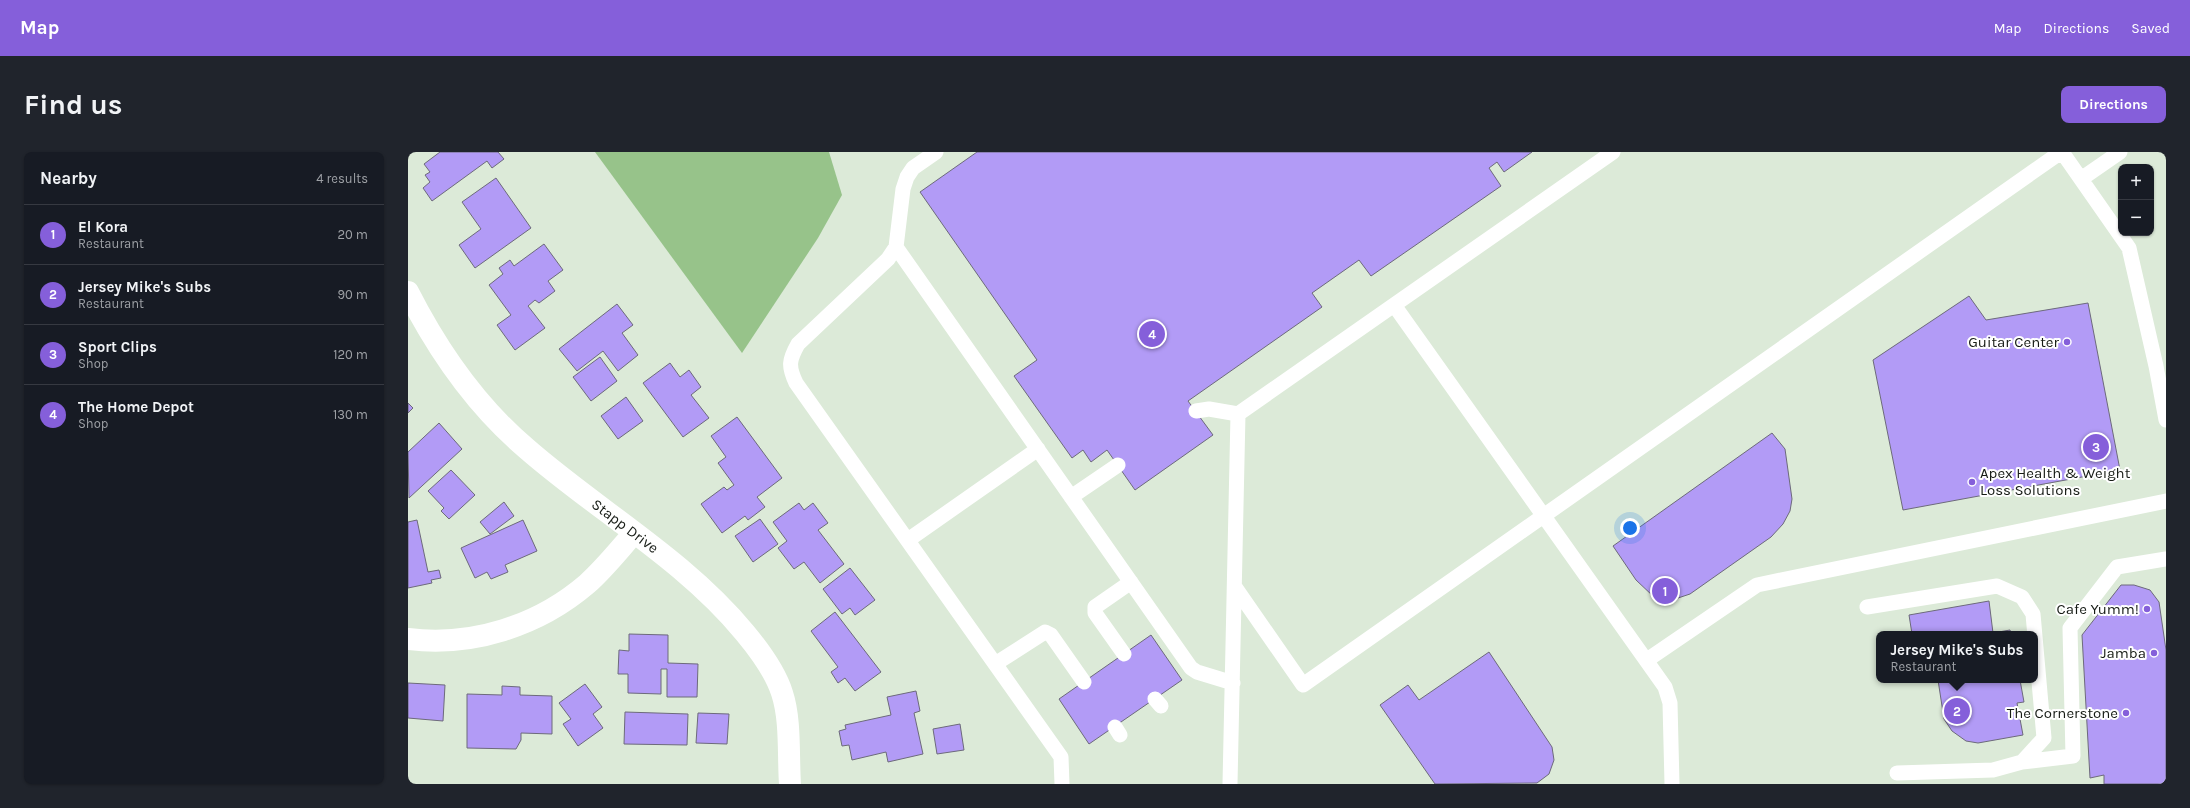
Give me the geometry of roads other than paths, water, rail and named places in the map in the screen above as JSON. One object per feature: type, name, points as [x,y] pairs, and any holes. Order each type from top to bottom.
[{"type":"street","name":"Stapp Drive","points":[[408,292],[424,324],[445,357],[470,390],[499,423],[556,474],[674,564],[735,621],[757,647],[773,674],[782,694],[786,710],[790,784]]},
{"type":"street","points":[[408,640],[449,641],[473,639],[518,625],[547,612],[569,598],[588,583],[634,533]]},
{"type":"lane","points":[[936,152],[913,168],[907,177],[903,189],[896,247],[888,259],[798,344],[791,356],[790,370],[796,382],[1061,757],[1062,784]]},
{"type":"lane","points":[[1196,411],[1209,409],[1238,414],[1613,152]]},
{"type":"lane","points":[[1235,587],[1304,685],[2062,152],[2129,248],[2161,366],[2166,420]]},
{"type":"lane","points":[[2081,179],[2120,152]]},
{"type":"lane","points":[[896,247],[1191,668],[1197,672],[1233,684]]},
{"type":"lane","points":[[1394,304],[1665,687],[1670,703],[1672,784]]},
{"type":"lane","points":[[1230,784],[1238,414]]},
{"type":"lane","points":[[908,540],[1038,450]]},
{"type":"lane","points":[[1071,497],[1118,465]]},
{"type":"lane","points":[[1647,660],[1757,585],[2166,501]]},
{"type":"lane","points":[[2022,762],[2073,756],[2070,628],[2117,567],[2166,559]]},
{"type":"lane","points":[[1124,654],[1095,613],[1094,609],[1095,606],[1131,582]]},
{"type":"lane","points":[[1867,607],[1997,586],[2022,597],[2033,614],[2035,631]]},
{"type":"lane","points":[[995,664],[1045,632],[1051,635],[1084,682]]},
{"type":"lane","points":[[1897,773],[1993,777],[2022,762],[2044,738],[2038,670]]},
{"type":"place","name":"The Home Depot","points":[[1152,334]]},
{"type":"place","name":"Guitar Center","points":[[2067,342]]},
{"type":"place","name":"Sport Clips","points":[[2096,447]]},
{"type":"place","name":"Apex Health & Weight Loss Solutions","points":[[1972,482]]},
{"type":"place","name":"El Kora","points":[[1665,591]]},
{"type":"place","name":"Cafe Yumm!","points":[[2147,609]]},
{"type":"place","name":"Jamba","points":[[2154,653]]},
{"type":"place","name":"Jersey Mike's Subs","points":[[1957,711]]},
{"type":"place","name":"The Cornerstone","points":[[2126,713]]}]
